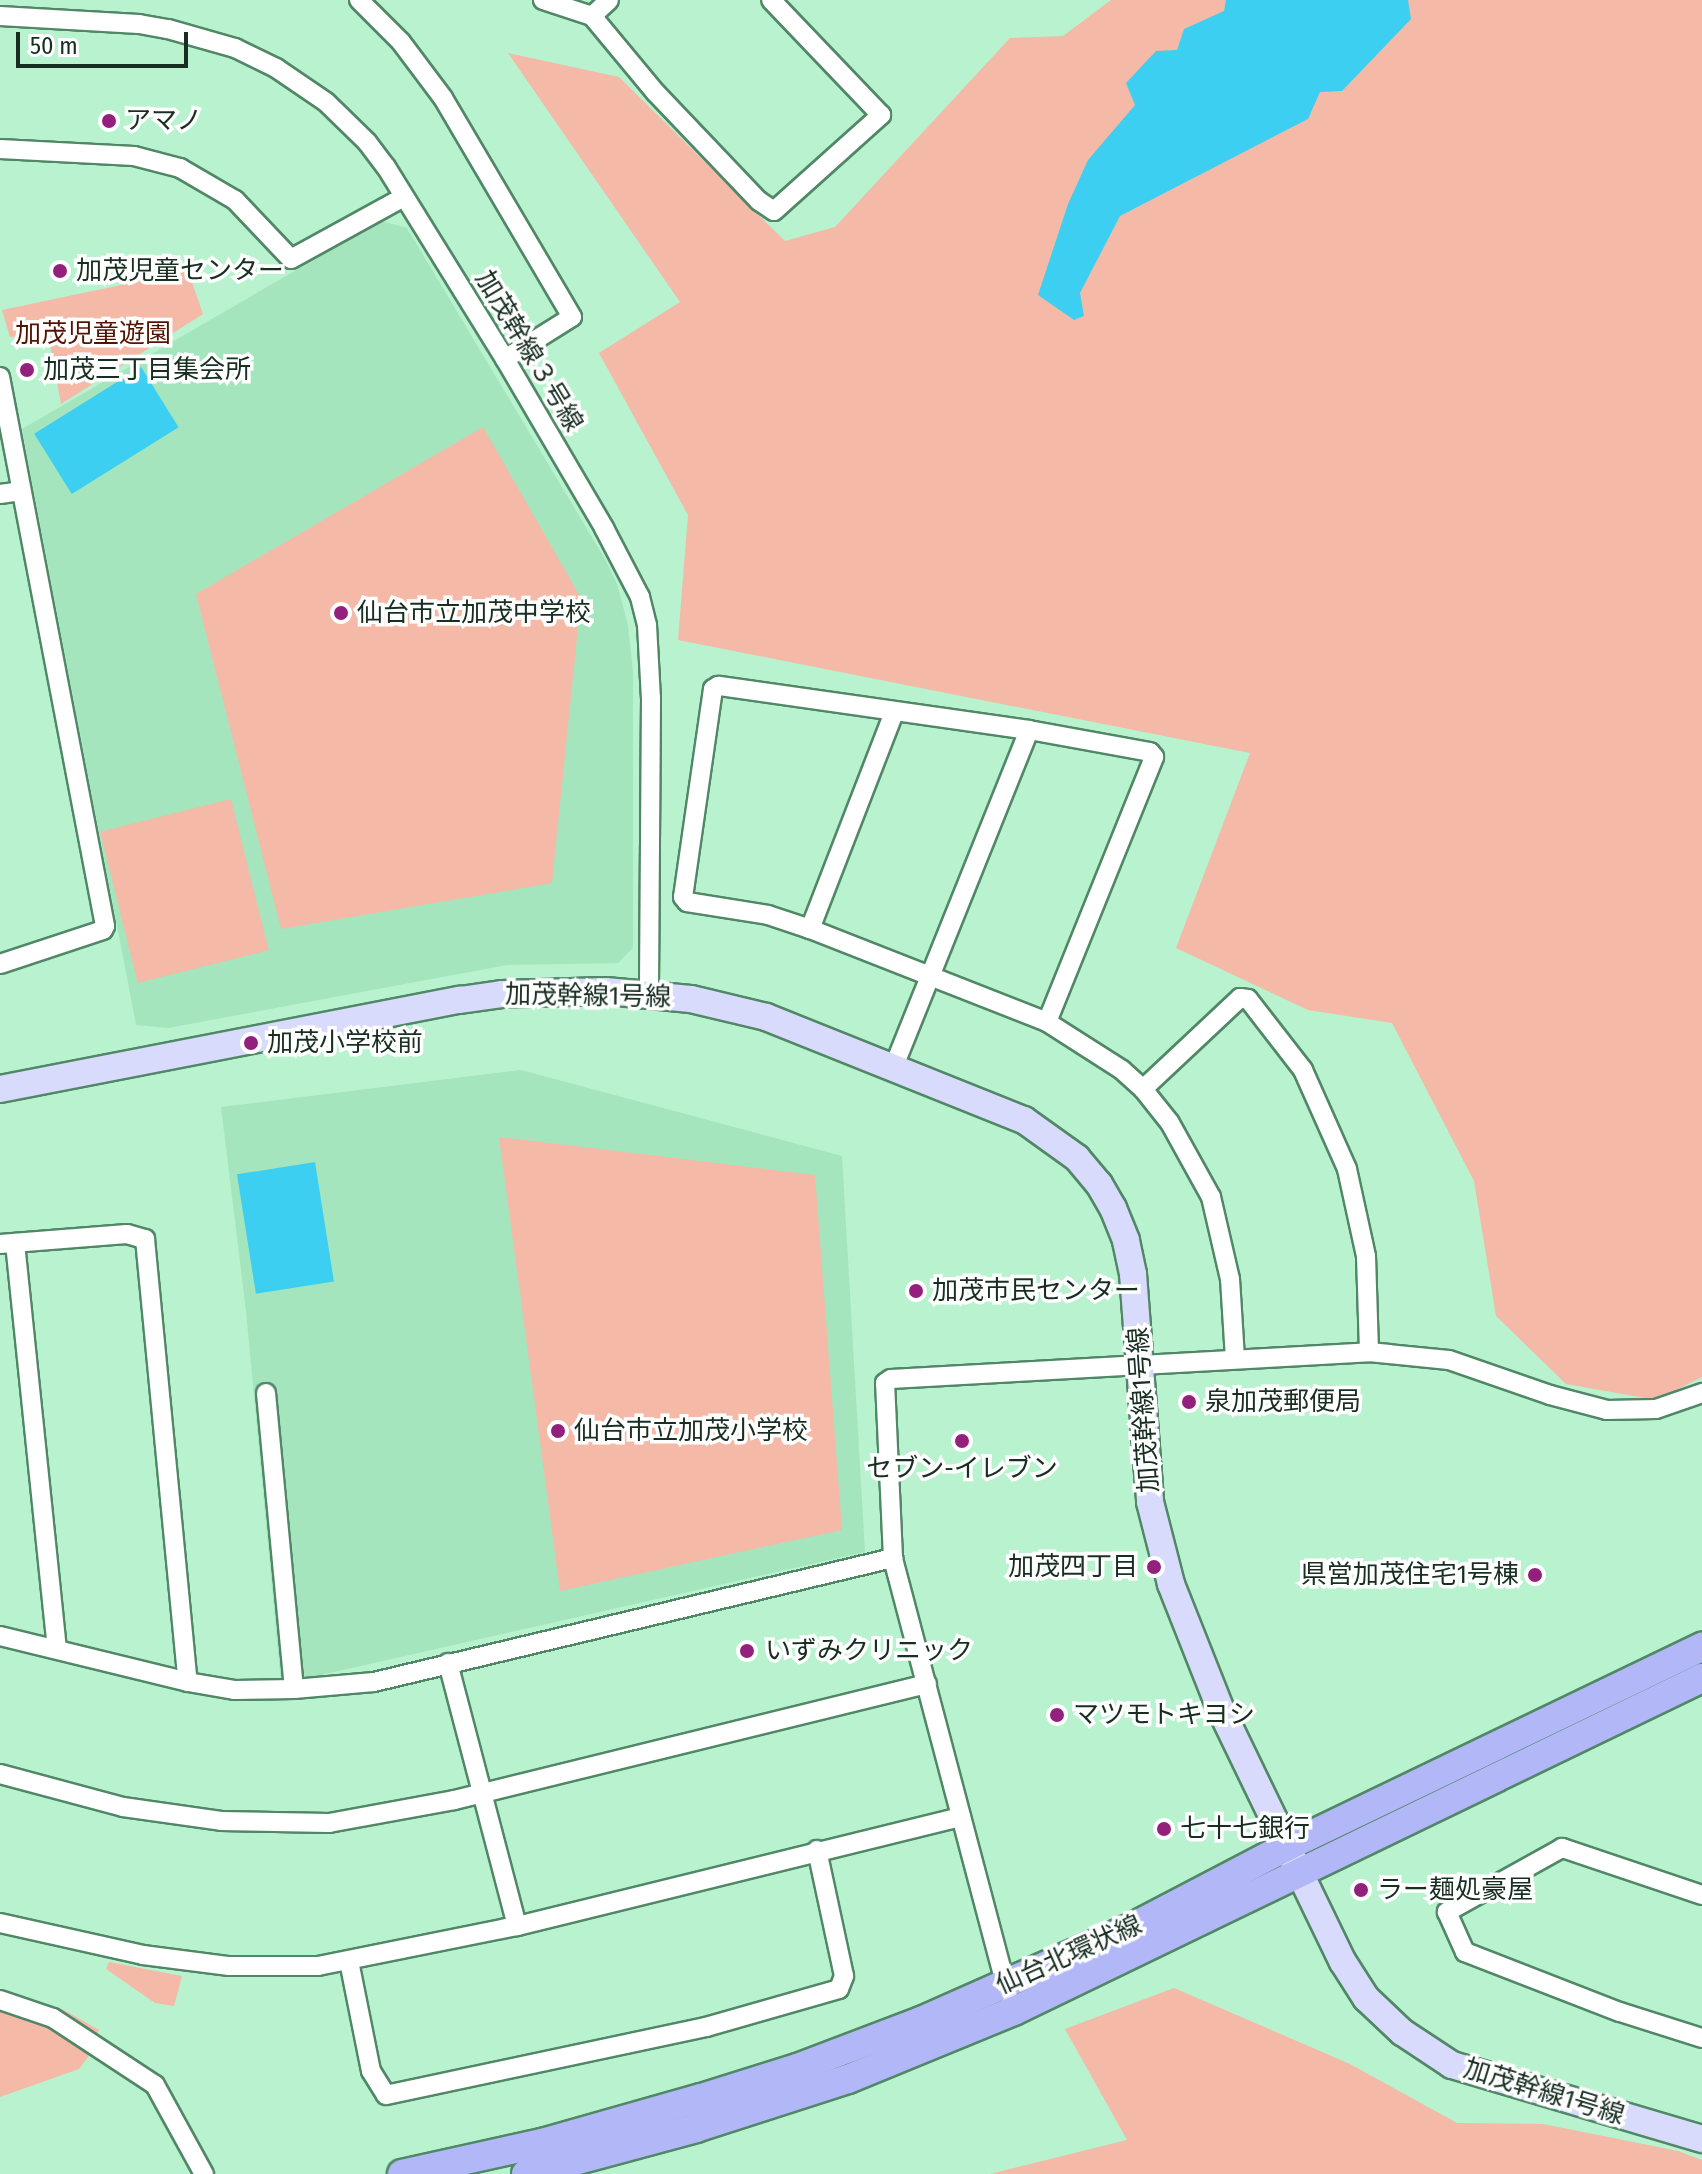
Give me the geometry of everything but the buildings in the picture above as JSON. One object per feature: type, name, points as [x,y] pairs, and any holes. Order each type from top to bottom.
[{"type":"main road","name":"仙台北環状線","points":[[526,2174],[696,2128],[848,2079],[1014,2011],[1136,1955],[1292,1859],[1702,1647]]},
{"type":"main road","name":"仙台北環状線","points":[[402,2174],[542,2143],[770,2076],[921,2021],[1702,1678]]},
{"type":"street","points":[[359,0],[401,42],[443,98],[572,317],[505,359]]},
{"type":"street","points":[[543,0],[592,16],[656,93],[759,201],[774,211],[881,115],[771,0]]},
{"type":"street","points":[[592,16],[609,0]]},
{"type":"street","name":"加茂幹線３号線","points":[[0,16],[168,29],[256,57],[302,84],[347,121],[367,142],[404,197],[505,359],[628,571],[647,625],[651,698],[649,993]]},
{"type":"street","points":[[0,149],[134,156],[180,168],[235,200],[291,259],[404,197]]},
{"type":"street","points":[[0,377],[105,926],[103,930],[0,964]]},
{"type":"street","points":[[0,494],[21,491]]},
{"type":"street","points":[[1047,1022],[1154,757],[1150,752],[1029,730],[718,686],[713,689],[683,897],[687,902],[768,915],[810,929],[1047,1022],[1098,1052],[1143,1089],[1195,1163],[1218,1218],[1230,1279],[1235,1358]]},
{"type":"street","points":[[810,929],[894,712]]},
{"type":"street","points":[[894,1066],[1029,730]]},
{"type":"street","name":"加茂幹線1号線","points":[[0,1089],[460,1000],[547,992],[649,993],[707,1002],[766,1017],[1024,1120],[1077,1158],[1099,1184],[1126,1241],[1134,1286],[1150,1502],[1171,1584],[1201,1667],[1343,1962],[1366,1998],[1402,2032],[1452,2065],[1702,2139]]},
{"type":"street","points":[[1143,1089],[1240,998],[1248,999],[1303,1070],[1326,1115],[1347,1169],[1366,1256],[1369,1352]]},
{"type":"street","points":[[57,1647],[7,1244],[127,1234],[145,1239],[188,1682]]},
{"type":"street","points":[[1014,2011],[1004,1984],[893,1558],[885,1383],[891,1379],[1369,1352],[1449,1360],[1550,1395],[1607,1410],[1656,1409],[1702,1393]]},
{"type":"street","points":[[266,1393],[294,1689]]},
{"type":"street","points":[[0,1636],[57,1647],[188,1682],[235,1690],[294,1689],[374,1682],[893,1558]]},
{"type":"street","points":[[448,1663],[517,1926]]},
{"type":"street","points":[[0,1774],[123,1807],[221,1821],[329,1823],[484,1792],[927,1684]]},
{"type":"street","points":[[0,1923],[143,1955],[229,1966],[318,1966],[517,1926],[961,1817]]},
{"type":"street","points":[[1702,1895],[1562,1848],[1447,1912],[1465,1952],[1620,2012],[1702,2038]]},
{"type":"street","points":[[349,1961],[371,2071],[386,2095],[706,2027],[839,1989],[844,1976],[817,1850]]},
{"type":"street","points":[[0,2000],[53,2018],[155,2085],[204,2174]]},
{"type":"shaded area","name":"仙台市立加茂中学校","points":[[381,221],[407,228],[617,584],[628,625],[633,671],[633,948],[618,963],[507,965],[168,1028],[136,1025],[22,429]]},
{"type":"shaded area","name":"仙台市立加茂小学校","points":[[521,1070],[842,1156],[865,1552],[281,1684],[246,1311],[221,1107]]},
{"type":"green space","points":[[1111,0],[1702,0],[1702,1377],[1656,1400],[1566,1384],[1496,1316],[1474,1181],[1392,1023],[1308,1010],[1176,948],[1250,753],[678,640],[688,515],[599,353],[680,302],[508,53],[619,77],[785,241],[835,227],[1010,38],[1063,36]]},
{"type":"green space","name":"加茂児童遊園","points":[[188,271],[203,314],[61,404],[48,334],[10,337],[2,310]]},
{"type":"green space","points":[[483,427],[581,598],[552,883],[281,929],[196,594]]},
{"type":"green space","points":[[231,799],[269,950],[138,983],[100,832]]},
{"type":"green space","points":[[499,1137],[815,1175],[842,1530],[560,1591]]},
{"type":"green space","points":[[109,1962],[182,1976],[174,2006],[155,2003],[106,1969]]},
{"type":"green space","points":[[1174,1988],[1350,2064],[1457,2123],[1543,2124],[1678,2151],[1702,2160],[1702,2174],[990,2174],[1127,2140],[1065,2029]]},
{"type":"green space","points":[[0,1995],[64,2010],[99,2030],[91,2053],[79,2069],[0,2097]]},
{"type":"water","points":[[1226,0],[1408,0],[1411,19],[1342,91],[1320,92],[1308,119],[1120,216],[1080,293],[1084,316],[1074,320],[1038,295],[1068,204],[1088,160],[1135,105],[1126,83],[1156,51],[1177,50],[1184,29],[1224,11]]},
{"type":"water","points":[[141,367],[179,427],[72,494],[34,434]]},
{"type":"water","points":[[315,1162],[334,1282],[256,1294],[237,1174]]},
{"type":"place","name":"アマノ","points":[[109,121]]},
{"type":"place","name":"加茂児童センター","points":[[60,271]]},
{"type":"place","name":"加茂三丁目集会所","points":[[27,370]]},
{"type":"place","name":"仙台市立加茂中学校","points":[[341,613]]},
{"type":"place","name":"加茂小学校前","points":[[251,1043]]},
{"type":"place","name":"加茂市民センター","points":[[916,1291]]},
{"type":"place","name":"泉加茂郵便局","points":[[1189,1402]]},
{"type":"place","name":"仙台市立加茂小学校","points":[[558,1431]]},
{"type":"place","name":"セブン-イレブン","points":[[962,1441]]},
{"type":"place","name":"加茂四丁目","points":[[1154,1567]]},
{"type":"place","name":"県営加茂住宅1号棟","points":[[1535,1575]]},
{"type":"place","name":"いずみクリニック","points":[[747,1651]]},
{"type":"place","name":"マツモトキヨシ","points":[[1057,1715]]},
{"type":"place","name":"七十七銀行","points":[[1164,1829]]},
{"type":"place","name":"ラー麺処豪屋","points":[[1361,1890]]}]
